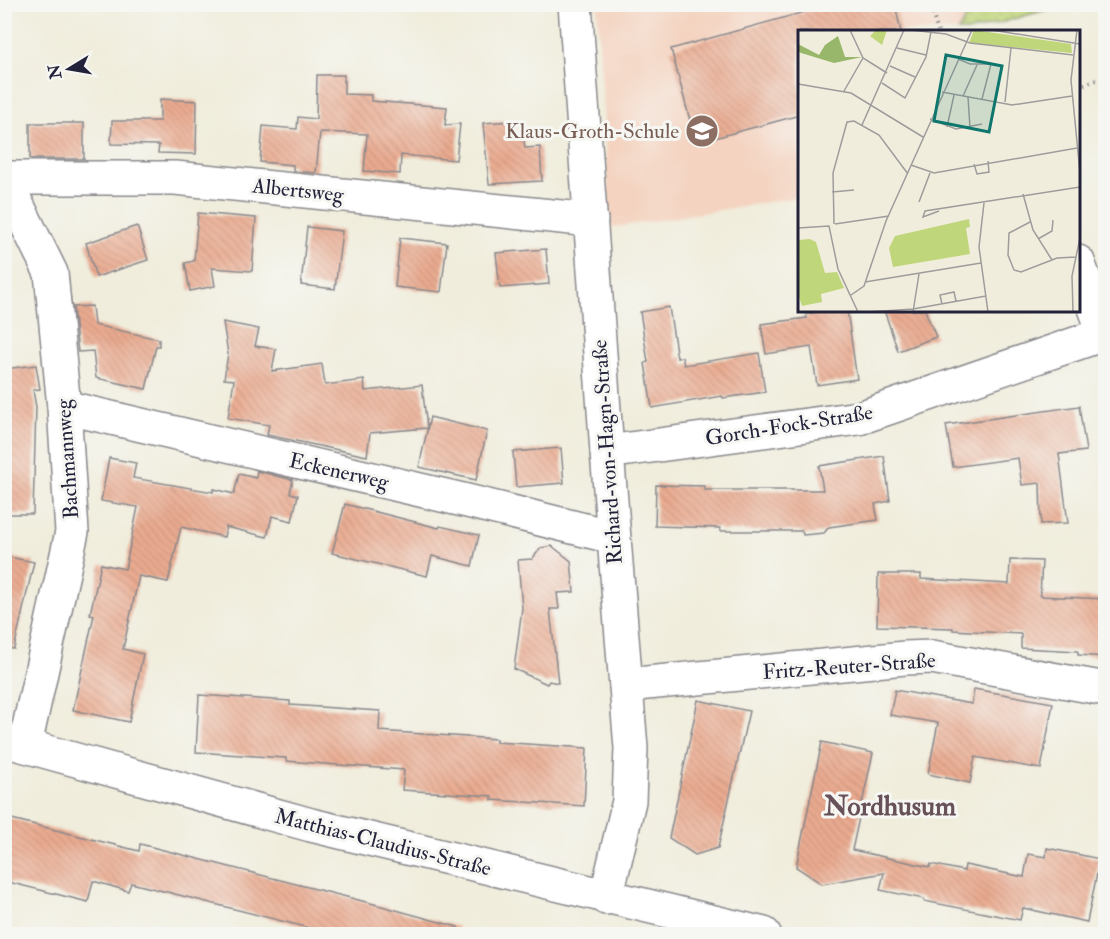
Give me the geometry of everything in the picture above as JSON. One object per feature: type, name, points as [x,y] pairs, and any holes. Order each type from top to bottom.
[{"type":"street","name":"Richard-von-Hagn-Straße","points":[[575,4],[613,537],[631,748],[629,801],[606,897]]},
{"type":"street","name":"Albertsweg","points":[[4,178],[175,178],[591,220]]},
{"type":"street","name":"Bachmannweg","points":[[4,178],[51,273],[64,407],[72,532],[15,742]]},
{"type":"street","points":[[1080,267],[1105,336]]},
{"type":"street","name":"Gorch-Fock-Straße","points":[[607,452],[859,418],[1105,336]]},
{"type":"street","name":"Eckenerweg","points":[[64,407],[441,494],[613,537]]},
{"type":"street","name":"Fritz-Reuter-Straße","points":[[626,685],[932,657],[1106,689]]},
{"type":"street","name":"Matthias-Claudius-Straße","points":[[15,742],[311,825],[764,934]]},
{"type":"path","points":[[936,4],[931,9],[937,30]]},
{"type":"path","points":[[1080,85],[1106,77]]},
{"type":"shaded area","name":"Klaus-Groth-Schule","points":[[597,5],[1063,5],[975,30],[798,30],[798,197],[610,228]]},
{"type":"green space","points":[[974,4],[1063,5],[975,30],[959,30]]},
{"type":"building","name":"Klaus-Groth-Schule","points":[[807,4],[895,4],[901,30],[798,30],[798,116],[696,143],[671,49],[808,11]]},
{"type":"building","points":[[317,75],[344,75],[344,94],[371,95],[371,101],[447,107],[445,125],[460,124],[456,160],[401,155],[400,174],[364,171],[367,134],[320,132],[316,173],[293,171],[293,165],[260,162],[263,126],[297,129],[298,117],[316,119]]},
{"type":"building","points":[[160,99],[197,101],[196,154],[158,153],[159,145],[111,144],[112,121],[160,121]]},
{"type":"building","points":[[513,121],[514,134],[523,133],[525,148],[540,147],[542,181],[489,184],[483,123]]},
{"type":"building","points":[[30,123],[84,123],[84,159],[30,159]]},
{"type":"building","points":[[198,213],[256,218],[252,271],[212,268],[215,286],[190,291],[185,263],[194,261]]},
{"type":"building","points":[[137,226],[148,260],[96,277],[86,243]]},
{"type":"building","points":[[307,227],[342,231],[335,289],[301,285]]},
{"type":"building","points":[[400,238],[447,243],[441,292],[395,287]]},
{"type":"building","points":[[546,249],[549,284],[500,288],[496,253]]},
{"type":"building","points":[[92,306],[94,325],[159,339],[146,389],[96,378],[93,351],[78,352],[73,307]]},
{"type":"building","points":[[669,307],[677,358],[682,357],[684,365],[759,353],[765,392],[723,398],[722,396],[652,408],[640,312]]},
{"type":"building","points":[[847,312],[857,379],[817,385],[811,347],[766,354],[761,324],[807,318],[806,314]]},
{"type":"building","points":[[885,312],[926,312],[936,337],[898,351]]},
{"type":"building","points":[[223,322],[259,329],[255,346],[276,349],[272,371],[322,364],[325,385],[364,380],[365,391],[422,385],[427,428],[370,433],[367,456],[267,435],[269,425],[228,418],[234,380],[224,379],[228,354]]},
{"type":"building","points":[[36,365],[40,389],[33,390],[36,407],[33,514],[5,514],[8,423],[4,394],[4,369]]},
{"type":"building","points":[[1079,406],[1086,451],[1059,454],[1068,523],[1041,524],[1040,483],[1022,485],[1018,458],[953,467],[946,425]]},
{"type":"building","points":[[430,417],[487,431],[476,480],[419,467]]},
{"type":"building","points":[[561,448],[564,483],[516,487],[513,452]]},
{"type":"building","points":[[884,456],[890,501],[875,504],[878,520],[829,527],[824,533],[803,535],[802,531],[720,531],[720,528],[655,526],[656,485],[705,486],[705,490],[823,490],[819,466]]},
{"type":"building","points":[[109,458],[136,463],[133,478],[213,492],[214,489],[234,494],[239,474],[256,478],[257,471],[293,480],[290,493],[298,495],[292,521],[272,516],[267,537],[226,527],[224,537],[181,527],[168,582],[139,576],[123,649],[143,654],[129,722],[73,710],[94,615],[90,614],[101,564],[125,569],[138,507],[101,501]]},
{"type":"building","points":[[345,504],[439,528],[440,526],[479,535],[472,566],[432,556],[427,576],[332,553]]},
{"type":"building","points":[[552,546],[571,561],[574,592],[557,593],[559,609],[550,609],[558,683],[549,681],[547,684],[514,669],[522,608],[518,560],[532,559],[541,548]]},
{"type":"building","points":[[4,556],[34,562],[14,649],[4,648]]},
{"type":"building","points":[[1010,560],[1042,561],[1040,596],[1106,599],[1106,657],[1078,655],[1078,651],[1021,648],[1021,634],[953,630],[953,628],[877,626],[878,574],[921,574],[921,579],[1009,584]]},
{"type":"building","points":[[974,689],[1053,703],[1041,769],[975,757],[970,783],[928,774],[938,723],[890,715],[895,690],[972,704]]},
{"type":"building","points":[[199,695],[290,701],[290,705],[380,711],[379,731],[587,748],[584,806],[492,800],[492,796],[402,790],[404,770],[196,752]]},
{"type":"building","points":[[698,700],[749,711],[718,848],[695,855],[669,838]]},
{"type":"building","points":[[822,742],[873,753],[852,850],[930,867],[931,864],[964,871],[965,865],[1024,877],[1028,854],[1046,857],[1047,848],[1100,859],[1087,922],[1023,908],[1020,920],[924,901],[924,899],[880,890],[884,873],[822,884],[796,867]]},
{"type":"building","points":[[4,817],[139,851],[140,844],[378,905],[458,927],[457,934],[333,934],[131,883],[128,891],[93,881],[88,902],[4,881]]},
{"type":"place","name":"Klaus-Groth-Schule","points":[[702,131]]},
{"type":"district","name":"Nordhusum","points":[[890,806]]}]
